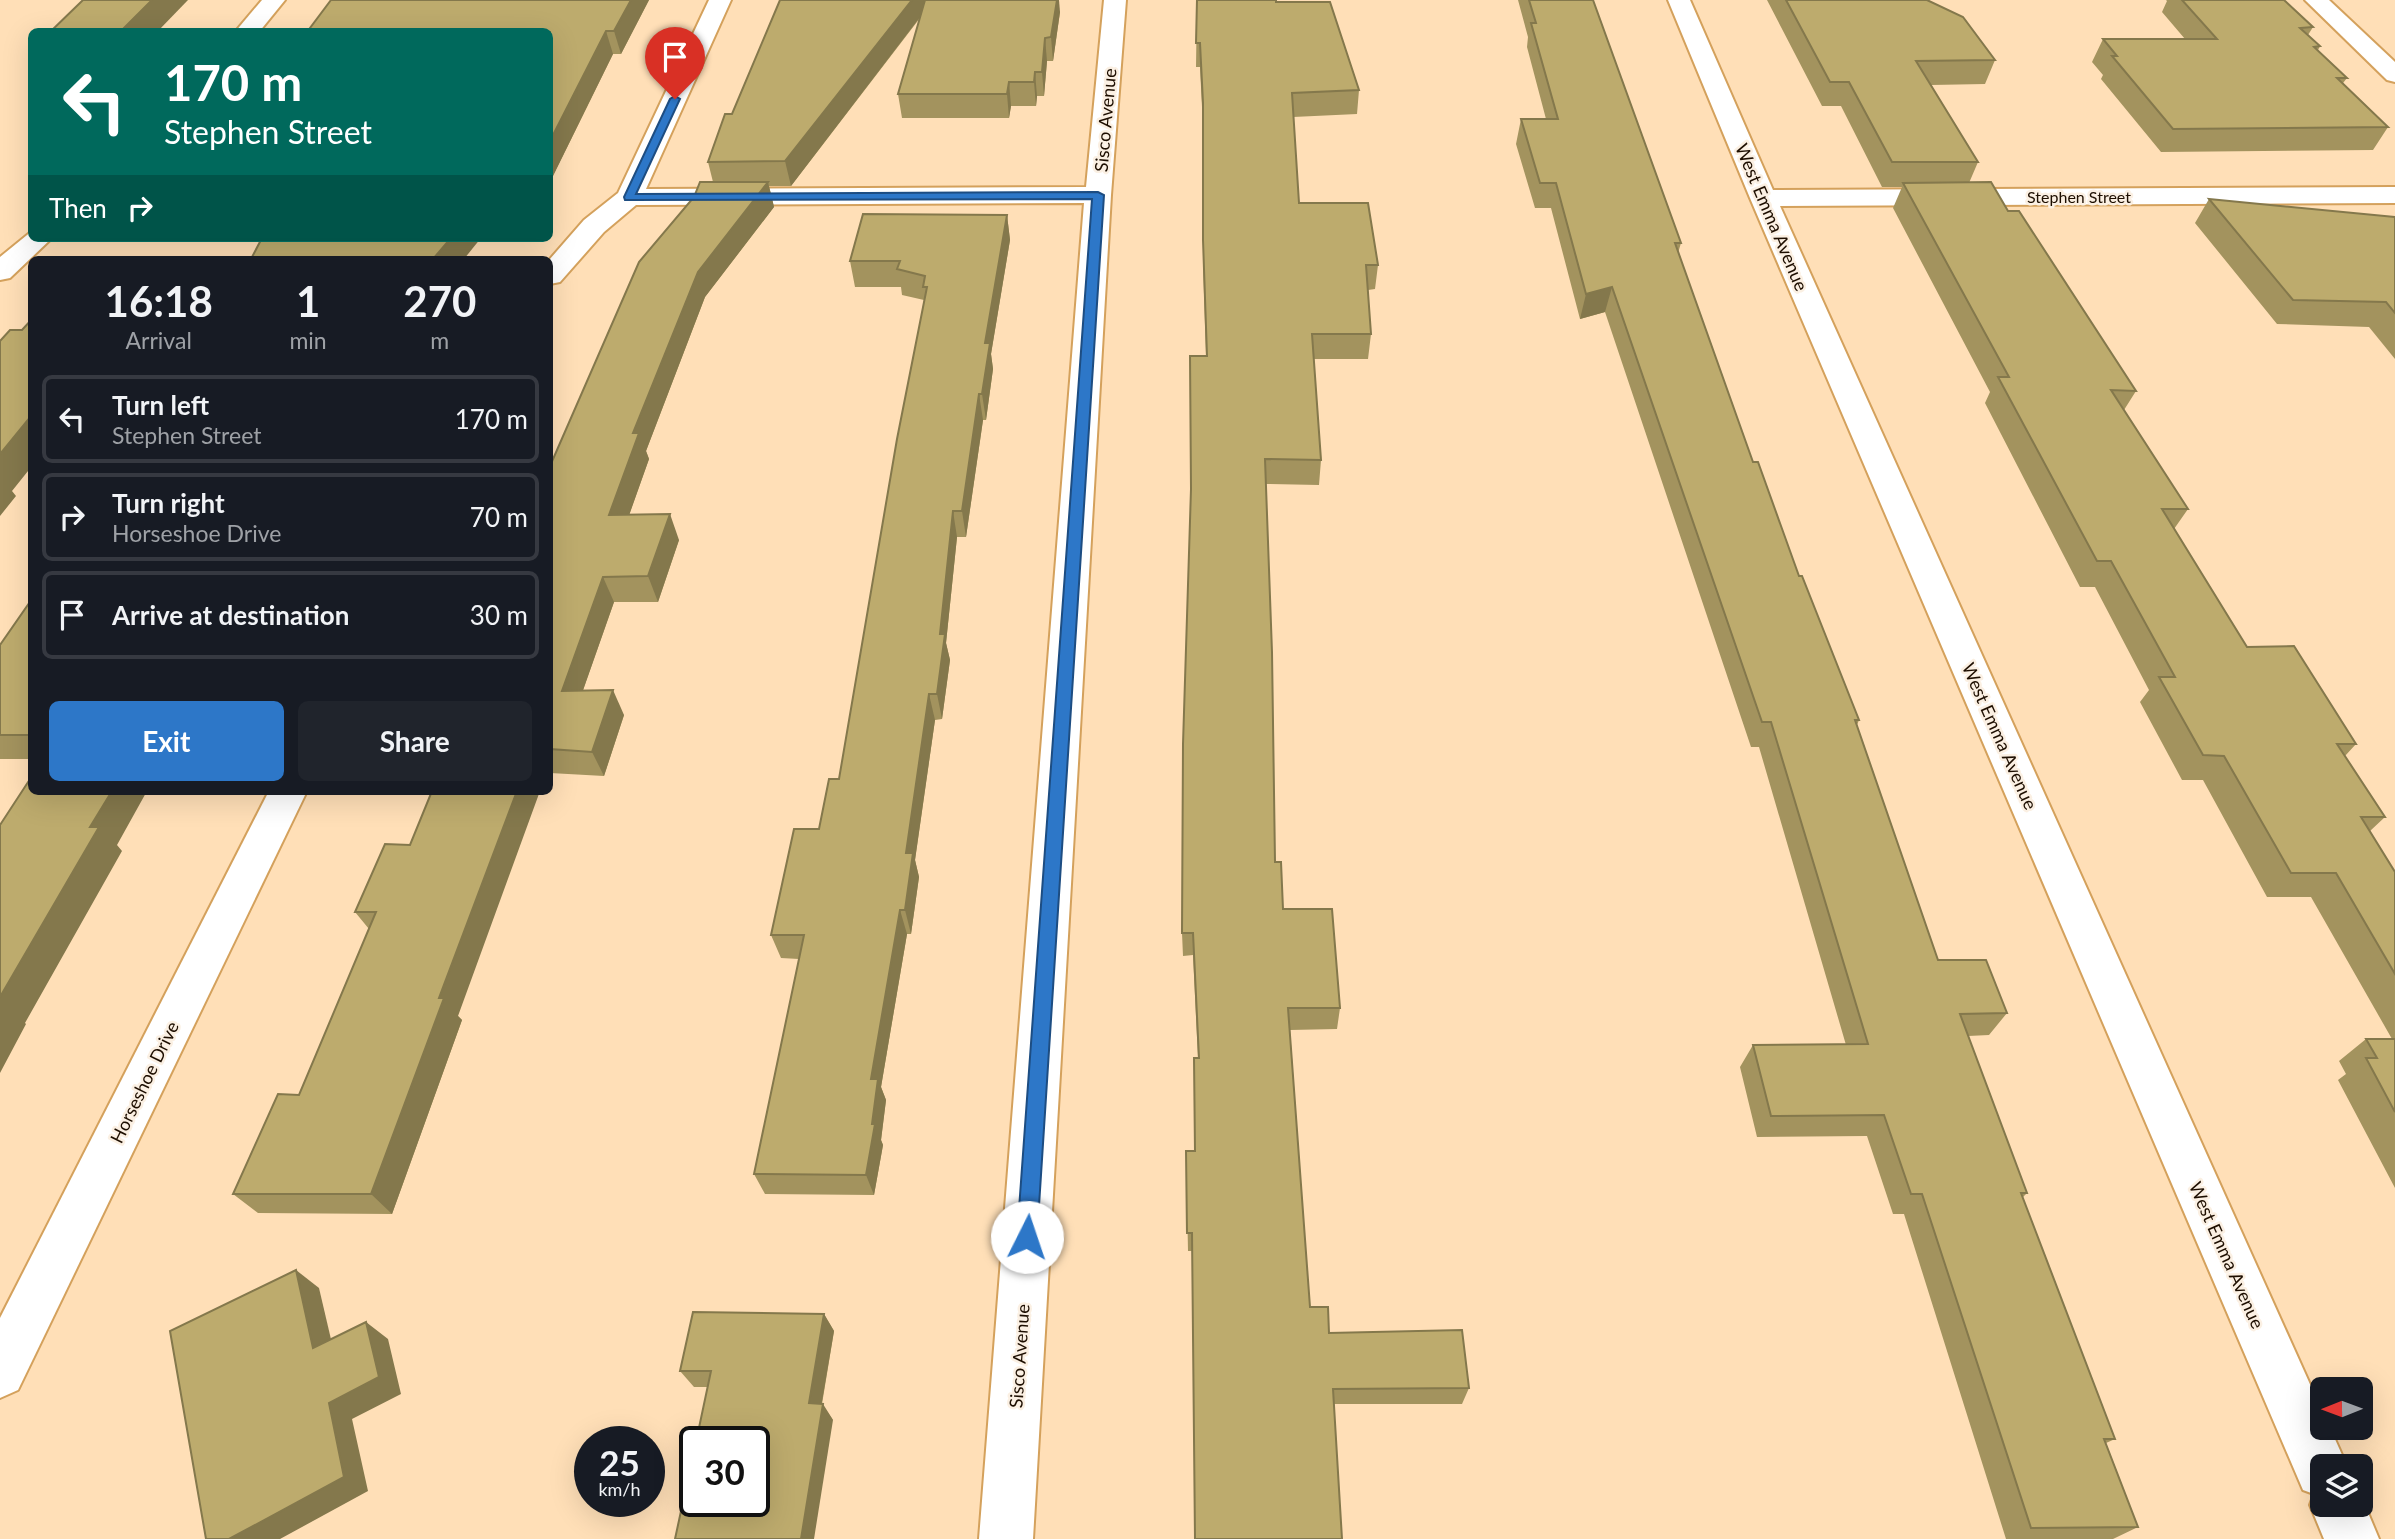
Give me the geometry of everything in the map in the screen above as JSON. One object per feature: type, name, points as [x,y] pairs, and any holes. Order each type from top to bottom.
[{"type":"street","points":[[250,28],[274,0]]},
{"type":"street","points":[[553,273],[594,226],[629,197],[720,0]]},
{"type":"street","name":"Sisco Avenue","points":[[1006,1539],[1098,195],[1115,0]]},
{"type":"street","name":"West Emma Avenue","points":[[1679,0],[1763,198],[2315,1454]]},
{"type":"street","points":[[2316,0],[2395,75]]},
{"type":"street","points":[[629,197],[1098,195]]},
{"type":"street","name":"Stephen Street","points":[[1763,198],[2395,195]]},
{"type":"street","points":[[0,272],[34,242]]},
{"type":"street","name":"Horseshoe Drive","points":[[0,1372],[286,795]]},
{"type":"street","points":[[2342,1517],[2352,1539]]},
{"type":"building","points":[[83,0],[152,0],[124,28],[54,28]]},
{"type":"building","points":[[331,0],[631,0],[614,31],[606,31],[553,135],[553,28],[310,28]]},
{"type":"building","points":[[780,0],[912,0],[785,161],[708,162],[725,114],[732,114]]},
{"type":"building","points":[[925,0],[1057,0],[1051,37],[1045,38],[1042,72],[1035,72],[1034,82],[1009,82],[1007,94],[898,94]]},
{"type":"building","points":[[1197,0],[1330,2],[1359,90],[1292,93],[1299,203],[1368,203],[1378,265],[1366,265],[1371,334],[1312,334],[1321,460],[1265,459],[1272,652],[1275,862],[1281,862],[1283,909],[1332,909],[1340,1008],[1288,1008],[1310,1307],[1328,1307],[1329,1333],[1462,1330],[1469,1388],[1333,1389],[1342,1539],[1195,1539],[1192,1233],[1187,1233],[1186,1151],[1195,1151],[1194,1058],[1199,1058],[1193,933],[1182,933],[1183,744],[1191,489],[1190,356],[1207,356],[1203,240],[1203,103],[1200,43],[1196,43]]},
{"type":"building","points":[[1529,0],[1593,0],[1681,243],[1675,243],[1753,462],[1758,462],[1799,576],[1802,576],[1859,720],[1855,720],[1938,960],[1986,960],[2007,1013],[1960,1014],[2027,1193],[2021,1193],[2115,1439],[2104,1439],[2138,1527],[2031,1528],[1922,1194],[1911,1194],[1884,1115],[1771,1116],[1753,1045],[1868,1044],[1771,722],[1762,722],[1612,287],[1586,294],[1556,183],[1540,183],[1521,119],[1558,119],[1531,23],[1536,23]]},
{"type":"building","points":[[1786,0],[1927,0],[1963,17],[1995,60],[1916,61],[1978,162],[1892,162],[1849,82],[1830,82]]},
{"type":"building","points":[[2182,0],[2284,0],[2313,27],[2300,28],[2320,46],[2314,47],[2347,78],[2337,78],[2388,127],[2173,129],[2112,56],[2117,56],[2103,39],[2217,39]]},
{"type":"building","points":[[700,182],[768,182],[698,272],[633,433],[639,433],[609,515],[670,514],[648,576],[603,577],[562,691],[613,690],[592,752],[553,749],[553,459],[639,262],[694,197]]},
{"type":"building","points":[[1991,182],[2008,211],[2019,211],[2136,391],[2111,390],[2188,509],[2162,509],[2247,647],[2294,646],[2356,744],[2337,744],[2385,817],[2361,817],[2395,872],[2395,974],[2336,873],[2291,873],[2224,756],[2203,755],[2159,677],[2175,677],[2111,561],[2097,561],[1998,377],[2009,377],[1903,183]]},
{"type":"building","points":[[2209,199],[2395,217],[2395,313],[2386,302],[2293,300]]},
{"type":"building","points":[[863,214],[1007,215],[985,343],[990,343],[982,394],[979,394],[962,511],[953,511],[940,634],[945,634],[937,694],[929,694],[906,853],[913,853],[905,910],[900,910],[871,1079],[878,1079],[872,1124],[875,1124],[866,1175],[754,1174],[804,935],[771,935],[794,829],[819,829],[829,779],[839,779],[897,439],[927,287],[923,287],[925,276],[897,269],[900,261],[850,261]]},
{"type":"building","points":[[260,242],[448,242],[436,256],[253,256]]},
{"type":"building","points":[[28,323],[28,420],[0,454],[0,341],[10,330],[22,330]]},
{"type":"building","points":[[28,605],[28,735],[0,735],[0,645]]},
{"type":"building","points":[[28,782],[28,795],[110,795],[90,827],[99,827],[0,997],[0,825]]},
{"type":"building","points":[[430,795],[515,795],[439,998],[444,998],[371,1194],[233,1194],[278,1094],[299,1095],[376,912],[355,912],[385,844],[410,845]]},
{"type":"building","points":[[2366,1039],[2395,1039],[2395,1112],[2366,1058],[2377,1058]]},
{"type":"building","points":[[296,1270],[313,1348],[366,1322],[379,1377],[329,1403],[344,1477],[229,1539],[206,1539],[170,1331]]},
{"type":"building","points":[[693,1312],[824,1314],[809,1403],[823,1404],[801,1539],[675,1539],[680,1517],[770,1517],[770,1426],[699,1426],[711,1371],[680,1371]]},
{"type":"route","points":[[675,99],[629,197],[1098,195],[1027,1237]]}]
